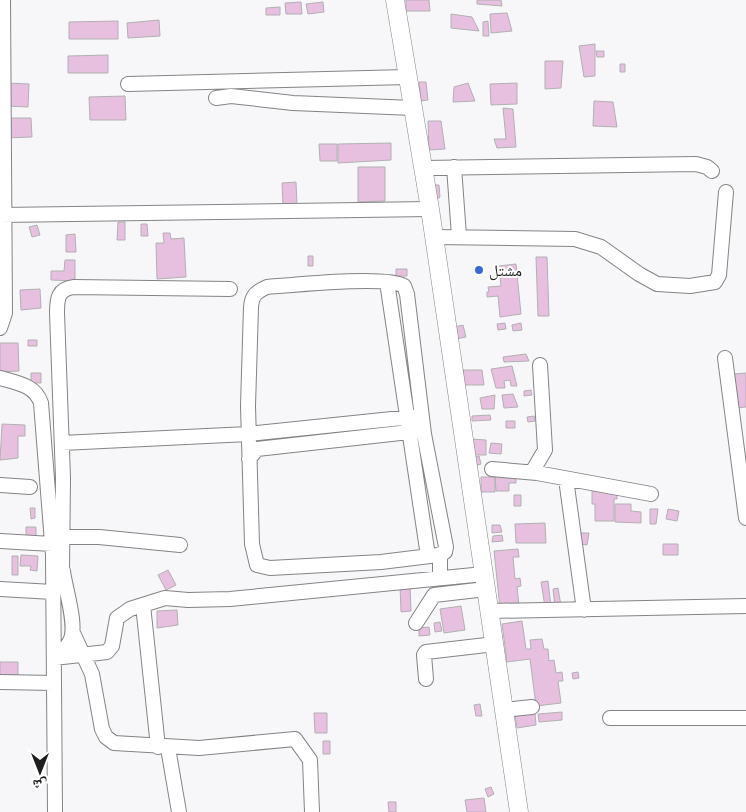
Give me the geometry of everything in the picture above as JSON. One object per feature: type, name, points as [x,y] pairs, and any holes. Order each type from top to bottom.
[{"type":"main road","points":[[395,0],[430,209],[519,812]]},
{"type":"street","points":[[0,328],[5,313],[2,215],[3,0]]},
{"type":"street","points":[[128,84],[408,77]]},
{"type":"street","points":[[216,98],[231,96],[293,103],[413,108]]},
{"type":"street","points":[[423,168],[696,164],[712,171]]},
{"type":"street","points":[[454,167],[459,236]]},
{"type":"street","points":[[434,237],[575,239],[602,247],[639,274],[657,284],[706,284],[715,282],[720,275],[726,192]]},
{"type":"street","points":[[2,215],[430,209]]},
{"type":"street","points":[[387,282],[409,432],[433,555],[440,559],[440,578]]},
{"type":"street","points":[[387,282],[404,286],[406,294],[422,423],[446,548],[445,552],[381,562],[262,568],[254,559],[252,544],[248,434],[252,297],[267,287],[387,282]]},
{"type":"street","points":[[55,812],[53,589],[62,442],[57,299],[62,291],[74,287],[230,289]]},
{"type":"street","points":[[725,358],[746,518]]},
{"type":"street","points":[[532,472],[545,450],[540,365]]},
{"type":"street","points":[[0,378],[31,387],[38,394],[41,403],[55,540],[73,620],[71,641],[54,658]]},
{"type":"street","points":[[62,442],[248,434],[407,418],[422,423]]},
{"type":"street","points":[[249,459],[256,449],[409,432],[422,423]]},
{"type":"street","points":[[492,469],[532,472],[650,494]]},
{"type":"street","points":[[566,479],[584,610]]},
{"type":"street","points":[[0,485],[30,487]]},
{"type":"street","points":[[0,540],[55,540],[99,537],[180,545]]},
{"type":"street","points":[[0,589],[53,589],[59,582],[62,570]]},
{"type":"street","points":[[54,658],[110,650],[118,618],[130,609],[160,598],[230,599],[440,578],[485,581]]},
{"type":"street","points":[[416,623],[434,595],[485,581]]},
{"type":"street","points":[[143,605],[163,748],[179,812]]},
{"type":"street","points":[[490,611],[746,606]]},
{"type":"street","points":[[73,634],[85,655],[92,674],[102,729],[106,737],[121,744],[163,748],[222,747],[295,740],[310,760],[312,812]]},
{"type":"street","points":[[426,678],[424,655],[426,652],[495,644]]},
{"type":"street","points":[[0,682],[54,683]]},
{"type":"street","points":[[504,710],[532,707]]},
{"type":"street","points":[[610,718],[746,718]]},
{"type":"building","points":[[406,0],[429,0],[430,11],[406,11]]},
{"type":"building","points":[[477,0],[501,0],[502,6],[477,4]]},
{"type":"building","points":[[301,2],[302,14],[286,14],[285,3]]},
{"type":"building","points":[[323,2],[324,12],[308,14],[306,4]]},
{"type":"building","points":[[280,7],[280,15],[266,15],[266,8]]},
{"type":"building","points":[[507,13],[512,31],[491,33],[490,14]]},
{"type":"building","points":[[451,14],[472,17],[479,31],[451,28]]},
{"type":"building","points":[[159,20],[160,36],[128,38],[127,23]]},
{"type":"building","points":[[118,21],[118,39],[69,39],[69,22]]},
{"type":"building","points":[[488,21],[489,36],[483,36],[483,22]]},
{"type":"building","points":[[595,44],[595,76],[584,77],[579,46]]},
{"type":"building","points":[[596,51],[604,51],[604,57],[597,57]]},
{"type":"building","points":[[108,55],[108,73],[68,73],[68,56]]},
{"type":"building","points":[[545,61],[563,61],[561,88],[545,89]]},
{"type":"building","points":[[620,64],[625,64],[625,72],[620,72]]},
{"type":"building","points":[[419,82],[426,82],[428,100],[421,101]]},
{"type":"building","points":[[7,83],[29,84],[28,107],[6,106]]},
{"type":"building","points":[[468,83],[475,101],[453,102],[454,87]]},
{"type":"building","points":[[517,83],[517,104],[491,105],[490,84]]},
{"type":"building","points":[[125,96],[126,120],[90,120],[89,97]]},
{"type":"building","points":[[594,101],[613,102],[617,127],[593,126]]},
{"type":"building","points":[[503,108],[513,109],[516,147],[497,148],[494,139],[506,139]]},
{"type":"building","points":[[11,118],[31,118],[32,137],[5,138],[4,128],[11,128]]},
{"type":"building","points":[[428,121],[441,121],[445,149],[429,150]]},
{"type":"building","points":[[391,143],[391,160],[338,163],[338,144]]},
{"type":"building","points":[[319,144],[337,144],[337,161],[320,161]]},
{"type":"building","points":[[358,167],[385,167],[385,201],[358,202]]},
{"type":"building","points":[[296,182],[297,204],[283,205],[282,183]]},
{"type":"building","points":[[429,185],[439,185],[440,197],[433,203]]},
{"type":"building","points":[[118,222],[125,222],[125,240],[117,240]]},
{"type":"building","points":[[141,224],[147,224],[148,236],[141,236]]},
{"type":"building","points":[[37,225],[40,235],[32,237],[29,227]]},
{"type":"building","points":[[163,233],[170,233],[171,239],[184,238],[186,277],[157,279],[156,243],[164,243]]},
{"type":"building","points":[[75,234],[76,252],[66,252],[66,235]]},
{"type":"building","points":[[308,256],[313,256],[313,266],[308,266]]},
{"type":"building","points":[[536,257],[547,257],[549,316],[538,316]]},
{"type":"building","points":[[65,260],[75,260],[75,281],[51,280],[51,271],[64,271]]},
{"type":"building","points":[[516,264],[521,314],[500,317],[498,296],[487,297],[488,287],[501,286],[499,266]]},
{"type":"building","points":[[396,269],[407,269],[407,276],[396,276]]},
{"type":"building","points":[[40,289],[41,308],[21,310],[20,290]]},
{"type":"building","points":[[505,323],[506,329],[498,330],[497,324]]},
{"type":"building","points":[[521,323],[522,330],[513,331],[512,325]]},
{"type":"building","points":[[463,325],[466,337],[456,339],[454,327]]},
{"type":"building","points":[[28,340],[37,340],[37,346],[28,346]]},
{"type":"building","points":[[0,343],[18,343],[19,371],[0,372]]},
{"type":"building","points":[[526,354],[529,361],[504,362],[503,357]]},
{"type":"building","points":[[512,366],[517,386],[511,386],[510,380],[504,381],[505,388],[496,388],[491,369]]},
{"type":"building","points":[[463,370],[482,370],[484,385],[464,385]]},
{"type":"building","points":[[31,373],[41,373],[41,383],[31,383]]},
{"type":"building","points":[[746,373],[746,407],[737,408],[734,374]]},
{"type":"building","points":[[531,390],[532,395],[524,396],[524,391]]},
{"type":"building","points":[[513,394],[518,407],[504,408],[502,395]]},
{"type":"building","points":[[495,395],[494,409],[482,409],[480,398]]},
{"type":"building","points":[[490,415],[491,420],[472,421],[472,416]]},
{"type":"building","points":[[534,416],[535,421],[528,422],[527,417]]},
{"type":"building","points":[[506,421],[515,421],[515,428],[506,428]]},
{"type":"building","points":[[2,424],[25,425],[25,436],[18,436],[18,458],[0,460]]},
{"type":"building","points":[[471,439],[486,440],[486,455],[471,455]]},
{"type":"building","points":[[491,443],[502,444],[501,454],[489,453]]},
{"type":"building","points":[[479,456],[481,464],[475,466],[473,458]]},
{"type":"building","points":[[516,475],[516,483],[509,483],[509,491],[496,491],[495,476]]},
{"type":"building","points":[[481,477],[495,477],[495,492],[481,492]]},
{"type":"building","points":[[592,491],[617,493],[617,499],[614,499],[614,521],[595,521],[595,504],[592,504]]},
{"type":"building","points":[[514,495],[521,495],[521,506],[514,506]]},
{"type":"building","points":[[615,504],[631,504],[631,511],[641,512],[641,523],[615,522]]},
{"type":"building","points":[[30,508],[35,508],[35,518],[31,519]]},
{"type":"building","points":[[650,509],[658,509],[656,524],[650,524]]},
{"type":"building","points":[[668,509],[679,511],[677,521],[666,519]]},
{"type":"building","points":[[545,523],[546,543],[516,543],[515,524]]},
{"type":"building","points":[[492,525],[500,525],[502,532],[492,533]]},
{"type":"building","points":[[26,527],[36,527],[36,538],[26,538]]},
{"type":"building","points":[[581,533],[589,533],[587,545],[580,544]]},
{"type":"building","points":[[502,535],[503,541],[492,542],[493,536]]},
{"type":"building","points":[[663,544],[678,544],[678,555],[663,555]]},
{"type":"building","points":[[518,549],[519,557],[513,557],[515,579],[520,578],[521,586],[517,587],[519,606],[500,608],[494,551]]},
{"type":"building","points":[[21,555],[38,556],[37,571],[30,570],[31,566],[20,566]]},
{"type":"building","points":[[12,556],[18,556],[18,575],[12,575]]},
{"type":"building","points":[[168,570],[176,585],[166,590],[158,575]]},
{"type":"building","points":[[548,581],[551,606],[545,607],[541,582]]},
{"type":"building","points":[[400,585],[410,585],[411,611],[401,612]]},
{"type":"building","points":[[558,588],[561,606],[555,607],[553,589]]},
{"type":"building","points":[[461,606],[465,630],[444,633],[440,609]]},
{"type":"building","points":[[177,610],[178,625],[157,628],[157,611]]},
{"type":"building","points":[[522,621],[526,649],[531,649],[530,640],[542,639],[544,649],[548,649],[549,661],[554,660],[556,673],[562,672],[563,681],[558,681],[561,703],[536,706],[530,659],[507,662],[502,624]]},
{"type":"building","points":[[440,622],[442,631],[435,632],[434,623]]},
{"type":"building","points":[[429,627],[430,635],[419,636],[419,628]]},
{"type":"building","points":[[0,662],[18,662],[18,675],[0,675]]},
{"type":"building","points":[[578,672],[579,678],[573,679],[572,673]]},
{"type":"building","points":[[480,704],[482,716],[476,716],[474,705]]},
{"type":"building","points":[[562,712],[562,720],[539,722],[538,714]]},
{"type":"building","points":[[314,713],[327,713],[327,733],[315,733]]},
{"type":"building","points":[[535,713],[536,725],[517,728],[515,716]]},
{"type":"building","points":[[323,741],[330,741],[330,754],[323,754]]},
{"type":"building","points":[[491,787],[494,794],[488,797],[485,789]]},
{"type":"building","points":[[484,798],[486,812],[467,812],[465,800]]},
{"type":"building","points":[[388,802],[396,802],[396,812],[389,812]]},
{"type":"place","name":"مشتل","points":[[479,270]]}]
